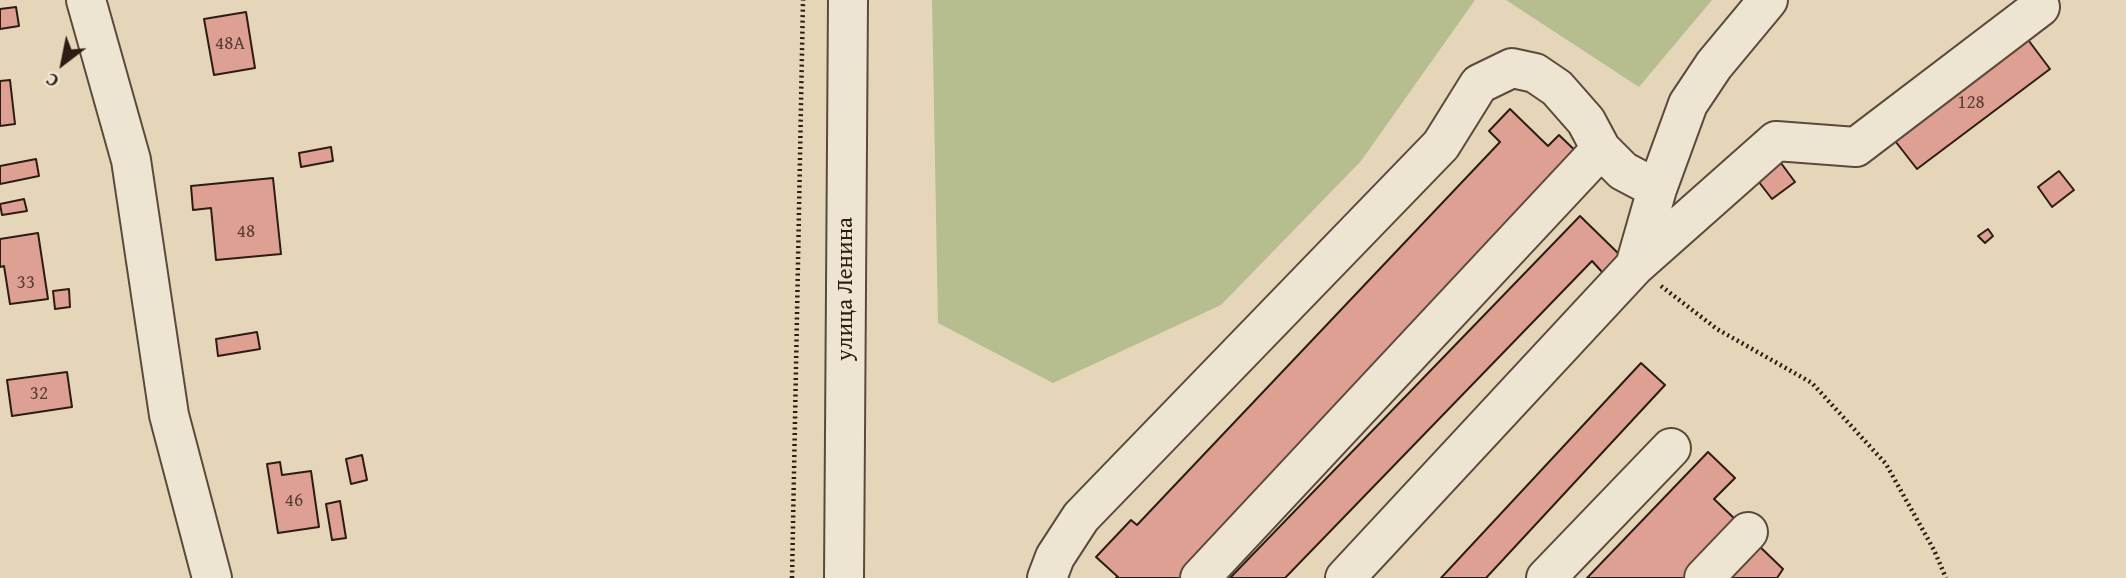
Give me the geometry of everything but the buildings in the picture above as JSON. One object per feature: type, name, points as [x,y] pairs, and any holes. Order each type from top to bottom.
[{"type":"street","points":[[86,0],[131,160],[170,415],[212,578]]},
{"type":"street","name":"улица Ленина","points":[[844,578],[848,0]]},
{"type":"street","points":[[1635,266],[1657,190],[1688,104],[1714,65],[1768,0]]},
{"type":"street","points":[[1345,578],[1635,266],[1776,141],[1856,147],[2040,7]]},
{"type":"street","points":[[1047,578],[1055,558],[1081,517],[1441,145],[1479,84],[1512,68],[1535,73],[1557,88],[1587,121],[1601,149],[1623,171],[1657,190]]},
{"type":"street","points":[[1200,578],[1601,149]]},
{"type":"street","points":[[1546,578],[1671,448]]},
{"type":"street","points":[[1703,578],[1748,532]]},
{"type":"path","points":[[792,578],[803,0]]},
{"type":"path","points":[[1635,266],[1717,329],[1812,383],[1886,464],[1934,550],[1946,578]]},
{"type":"green space","points":[[932,0],[1475,0],[1361,161],[1221,305],[1053,383],[938,323]]},
{"type":"green space","points":[[1506,0],[1712,0],[1639,87]]}]
